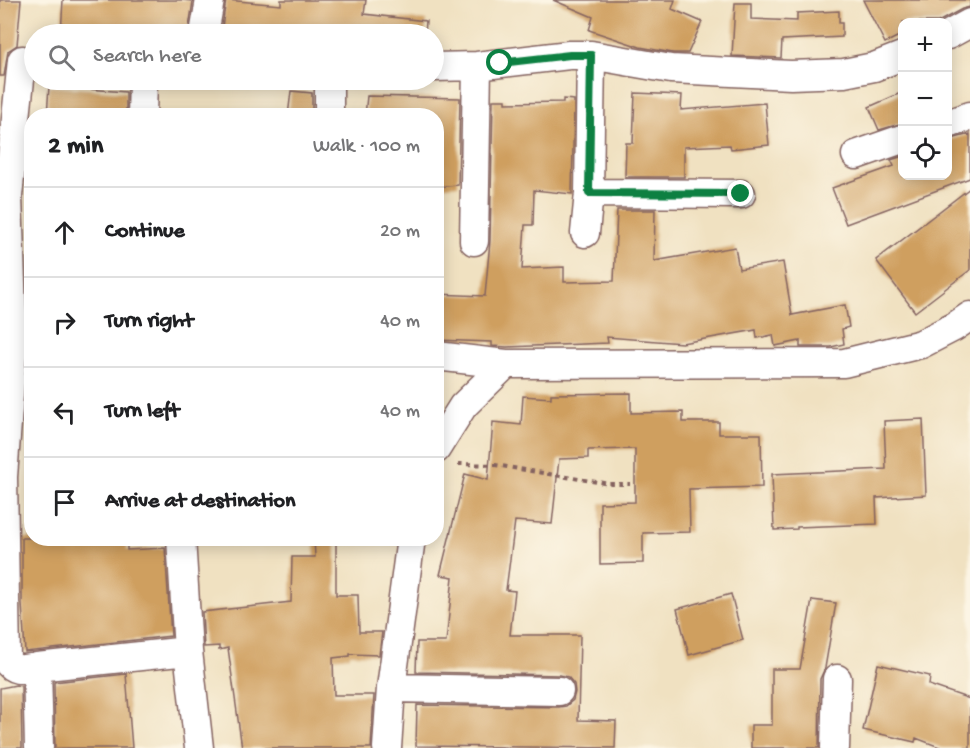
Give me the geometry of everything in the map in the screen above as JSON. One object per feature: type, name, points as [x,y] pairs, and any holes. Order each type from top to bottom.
[{"type":"street","points":[[206,24],[210,0]]},
{"type":"street","points":[[952,32],[970,23]]},
{"type":"street","points":[[444,67],[477,66],[570,55],[591,55],[671,69],[791,75],[844,73],[874,67],[898,58]]},
{"type":"street","points":[[585,233],[589,193],[591,55]]},
{"type":"street","points":[[19,60],[8,196],[15,342],[3,477],[6,660],[10,667],[16,670],[188,651]]},
{"type":"street","points":[[474,241],[477,66]]},
{"type":"street","points":[[142,108],[143,90]]},
{"type":"street","points":[[329,90],[329,108]]},
{"type":"street","points":[[856,155],[898,141]]},
{"type":"street","points":[[589,193],[741,194]]},
{"type":"street","points":[[444,357],[506,364],[844,363],[921,344],[970,316]]},
{"type":"street","points":[[444,452],[464,406],[506,364]]},
{"type":"street","points":[[181,546],[188,651],[199,748]]},
{"type":"street","points":[[387,748],[391,687],[410,546]]},
{"type":"street","points":[[37,667],[39,748]]},
{"type":"street","points":[[837,679],[844,747]]},
{"type":"street","points":[[391,687],[559,691]]},
{"type":"path","points":[[444,457],[609,484],[630,484]]},
{"type":"building","points":[[0,0],[21,0],[17,45],[8,51],[4,76],[0,76]]},
{"type":"building","points":[[63,0],[193,1],[190,24],[62,24]]},
{"type":"building","points":[[226,0],[281,5],[281,0],[366,0],[364,14],[426,21],[426,24],[222,24]]},
{"type":"building","points":[[553,0],[675,0],[672,9],[702,22],[688,53],[673,53],[640,47],[589,30],[593,17]]},
{"type":"building","points":[[863,0],[970,0],[970,7],[945,18],[898,18],[898,36],[885,43]]},
{"type":"building","points":[[735,3],[751,3],[751,19],[797,21],[797,13],[839,11],[842,37],[782,40],[781,58],[732,56]]},
{"type":"building","points":[[49,90],[126,92],[126,108],[48,108]]},
{"type":"building","points":[[291,91],[312,93],[312,108],[289,108]]},
{"type":"building","points":[[635,93],[682,95],[681,110],[765,103],[769,145],[731,149],[730,145],[684,147],[684,177],[625,177],[626,143],[633,143]]},
{"type":"building","points":[[898,94],[898,124],[879,130],[869,107]]},
{"type":"building","points":[[367,96],[460,98],[458,185],[444,186],[444,108],[366,108]]},
{"type":"building","points":[[563,99],[574,100],[572,194],[534,190],[533,225],[525,225],[522,269],[564,267],[564,282],[614,281],[617,210],[655,210],[654,261],[735,247],[739,269],[783,262],[792,315],[845,305],[849,327],[842,329],[844,344],[831,347],[800,347],[800,341],[775,346],[773,335],[757,338],[756,330],[682,343],[607,337],[608,343],[507,347],[492,346],[492,342],[444,340],[444,294],[485,296],[490,241],[493,100],[506,100],[506,103],[563,102]]},
{"type":"building","points":[[970,134],[970,178],[846,224],[832,188],[894,166],[891,160],[898,158],[898,180],[952,180],[952,139]]},
{"type":"building","points":[[970,188],[970,270],[915,312],[876,260]]},
{"type":"building","points":[[631,393],[631,413],[683,412],[683,422],[719,422],[719,434],[761,434],[762,487],[689,489],[690,532],[643,533],[643,563],[600,564],[600,503],[635,502],[635,449],[588,450],[588,458],[559,459],[552,524],[515,521],[506,590],[515,591],[510,635],[580,635],[578,720],[616,721],[615,748],[416,746],[417,705],[559,707],[566,706],[573,700],[574,684],[568,677],[560,675],[416,672],[417,642],[446,642],[453,577],[440,575],[465,474],[488,480],[493,422],[521,425],[523,396],[551,398],[551,394]]},
{"type":"building","points":[[923,419],[926,495],[876,498],[877,524],[774,530],[772,474],[886,469],[884,421]]},
{"type":"building","points":[[22,538],[24,538],[24,546],[127,546],[127,550],[165,548],[171,636],[25,652]]},
{"type":"building","points":[[314,546],[336,546],[336,595],[358,595],[359,632],[382,632],[379,655],[350,654],[350,656],[333,658],[334,695],[374,695],[371,748],[242,748],[228,648],[219,650],[219,646],[204,647],[202,612],[291,602],[292,557],[315,557]]},
{"type":"building","points":[[731,594],[743,640],[689,655],[677,609]]},
{"type":"building","points":[[812,600],[836,603],[825,668],[820,679],[819,748],[751,748],[751,725],[772,725],[772,669],[800,669]]},
{"type":"building","points":[[878,664],[930,676],[929,685],[970,699],[970,748],[942,748],[916,738],[915,742],[863,730]]},
{"type":"building","points":[[126,674],[132,748],[55,748],[54,682]]},
{"type":"building","points":[[21,686],[22,748],[0,748],[0,688]]},
{"type":"route","points":[[500,63],[570,55],[591,55],[589,193],[741,194]]}]
